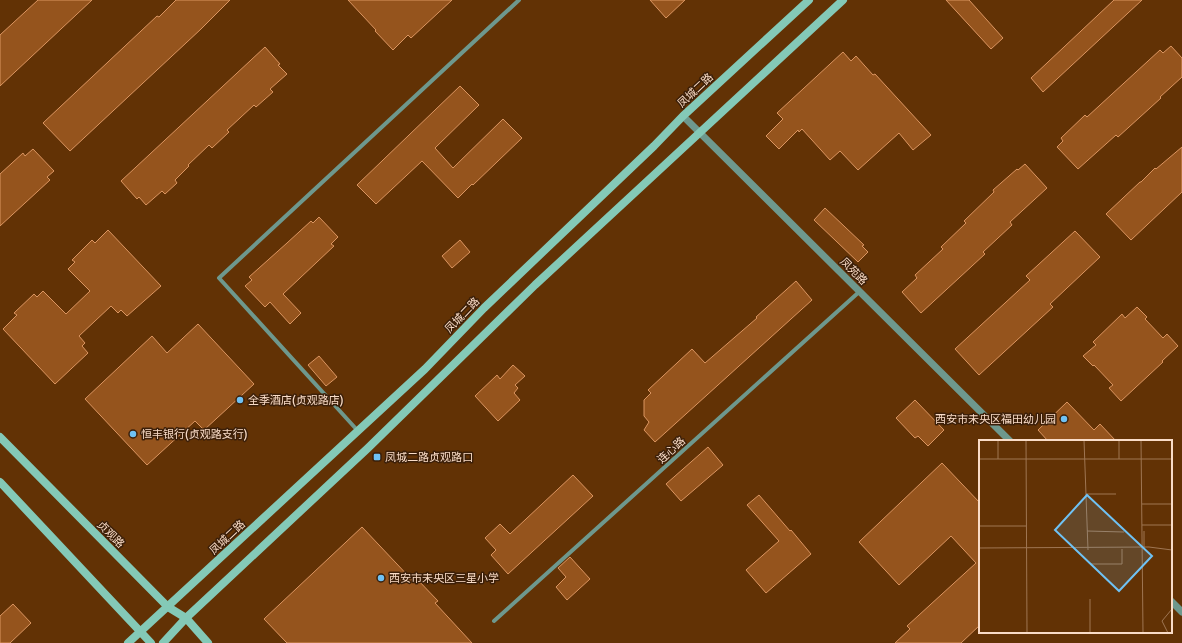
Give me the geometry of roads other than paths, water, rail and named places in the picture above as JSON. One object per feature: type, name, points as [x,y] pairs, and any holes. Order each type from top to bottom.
[{"type":"main road","name":"凤城二路","points":[[128,643],[142,632],[425,369],[484,308],[654,146],[683,116],[809,0]]},
{"type":"main road","points":[[163,643],[186,618],[368,448],[535,285],[843,0]]},
{"type":"main road","name":"贞观路","points":[[0,437],[168,607],[186,618],[208,643]]},
{"type":"main road","points":[[0,482],[151,643]]},
{"type":"street","points":[[358,431],[219,278],[519,0]]},
{"type":"street","name":"凤苑路","points":[[683,116],[1009,440]]},
{"type":"street","name":"连心路","points":[[494,621],[859,292]]},
{"type":"street","points":[[1172,602],[1182,612]]},
{"type":"place","name":"全季酒店(贞观路店)","points":[[240,400]]},
{"type":"place","name":"西安市未央区福田幼儿园","points":[[1064,419]]},
{"type":"place","name":"恒丰银行(贞观路支行)","points":[[133,434]]},
{"type":"place","name":"凤城二路贞观路口","points":[[377,457]]},
{"type":"place","name":"西安市未央区三星小学","points":[[381,578]]}]
